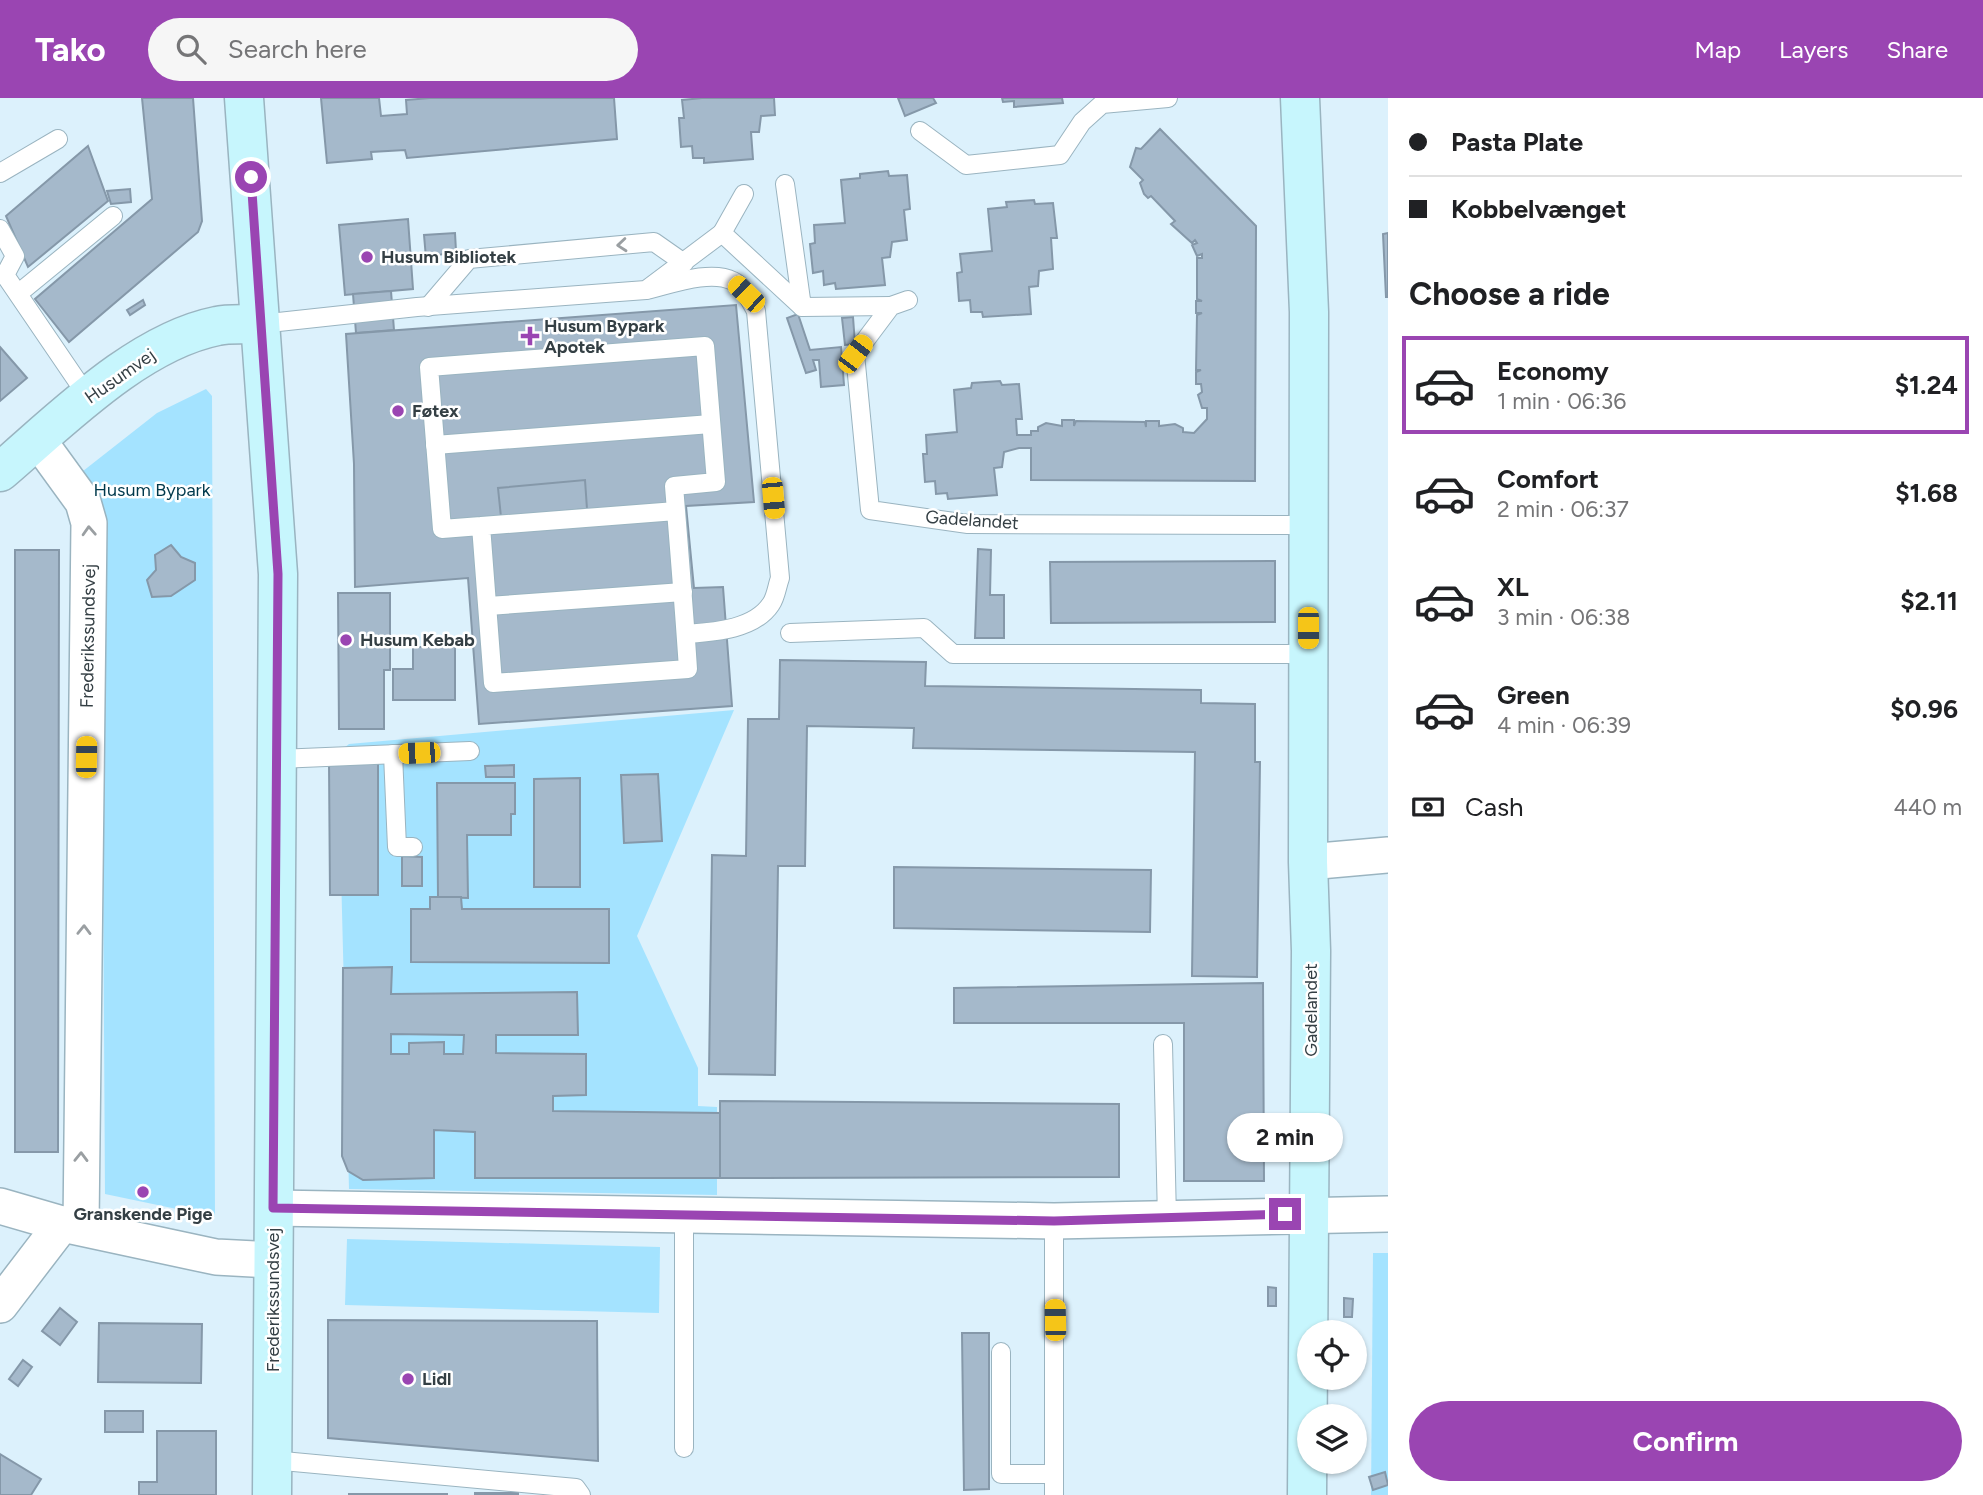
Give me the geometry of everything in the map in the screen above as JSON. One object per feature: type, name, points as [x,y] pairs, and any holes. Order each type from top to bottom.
[{"type":"street","name":"Frederikssundsvej","points":[[244,98],[278,574],[272,1477]]},
{"type":"street","name":"Gadelandet","points":[[1300,98],[1308,313],[1308,862],[1311,951],[1307,1495]]},
{"type":"street","name":"Husumvej","points":[[0,472],[88,397],[155,350],[218,326],[260,324]]},
{"type":"street","name":"Frederikssundsvej","points":[[38,440],[83,502],[89,523],[71,1225]]},
{"type":"street","points":[[1308,862],[1388,855]]},
{"type":"street","points":[[0,1206],[71,1225],[216,1257],[273,1260]]},
{"type":"street","points":[[273,1208],[1054,1221],[1388,1213]]},
{"type":"street","points":[[0,1305],[71,1225]]},
{"type":"lane","points":[[920,131],[966,165],[1060,155],[1082,122],[1102,104],[1168,98]]},
{"type":"lane","points":[[0,173],[58,139]]},
{"type":"lane","points":[[785,184],[802,307]]},
{"type":"lane","points":[[646,290],[722,233],[744,194]]},
{"type":"lane","points":[[19,293],[113,216]]},
{"type":"lane","points":[[0,229],[15,256],[5,275],[88,397]]},
{"type":"lane","points":[[722,233],[802,307]]},
{"type":"lane","points":[[428,307],[469,259],[654,242],[684,263]]},
{"type":"lane","points":[[260,324],[428,307],[646,290],[713,277],[733,281],[746,294],[756,311],[780,578],[771,604],[754,621],[713,632],[686,634]]},
{"type":"lane","name":"Gadelandet","points":[[802,307],[900,303],[855,354],[870,510],[968,523],[1308,525]]},
{"type":"lane","points":[[481,526],[494,683],[688,669],[677,511],[674,485],[716,482],[705,346],[429,367],[442,529],[481,526],[677,511]]},
{"type":"lane","points":[[435,445],[711,424]]},
{"type":"lane","points":[[488,606],[683,592]]},
{"type":"lane","points":[[790,633],[924,628],[953,654],[1308,654]]},
{"type":"lane","points":[[278,759],[470,751]]},
{"type":"lane","points":[[393,754],[397,847],[413,847]]},
{"type":"lane","points":[[1163,1044],[1167,1219]]},
{"type":"lane","points":[[684,1215],[684,1448]]},
{"type":"lane","points":[[1054,1221],[1054,1495]]},
{"type":"lane","points":[[1001,1352],[1001,1474],[1054,1474]]},
{"type":"lane","points":[[272,1477],[576,1488],[581,1495]]},
{"type":"green space","name":"Husum Bypark","points":[[206,389],[212,396],[215,1217],[105,1194],[101,534],[78,475],[157,413]]},
{"type":"green space","points":[[734,710],[637,936],[698,1068],[698,1106],[717,1107],[717,1195],[349,1189],[338,753],[349,744]]},
{"type":"green space","points":[[347,1239],[660,1247],[659,1313],[345,1305]]},
{"type":"green space","points":[[1373,1253],[1388,1253],[1388,1495],[1371,1495]]},
{"type":"building","points":[[142,98],[193,98],[202,221],[198,232],[69,342],[35,299],[152,199]]},
{"type":"building","points":[[321,98],[379,98],[381,116],[407,114],[406,100],[430,98],[614,98],[617,139],[407,158],[405,150],[371,152],[372,159],[327,163]]},
{"type":"building","points":[[774,98],[775,115],[761,116],[759,132],[751,132],[753,159],[704,163],[704,158],[693,158],[692,146],[681,147],[679,118],[684,118],[682,100]]},
{"type":"building","points":[[898,98],[933,98],[936,103],[905,116]]},
{"type":"building","points":[[1002,98],[1062,98],[1063,103],[1014,107],[1014,101],[1003,102]]},
{"type":"building","points":[[1160,129],[1256,226],[1255,481],[1031,480],[1031,448],[1019,448],[1004,452],[1002,467],[994,468],[997,495],[948,499],[947,493],[936,494],[935,481],[925,482],[923,454],[927,454],[926,435],[957,432],[954,390],[971,388],[972,383],[1000,381],[1002,385],[1019,384],[1022,419],[1016,419],[1017,435],[1031,435],[1031,431],[1038,431],[1038,427],[1046,423],[1062,426],[1062,420],[1074,420],[1074,426],[1076,421],[1145,422],[1146,427],[1146,421],[1159,421],[1159,426],[1175,424],[1183,428],[1183,432],[1194,433],[1207,419],[1207,408],[1202,408],[1198,395],[1202,392],[1201,384],[1196,384],[1196,372],[1201,370],[1196,370],[1197,315],[1202,313],[1196,313],[1196,301],[1202,301],[1197,299],[1197,258],[1202,258],[1202,254],[1197,256],[1192,245],[1197,243],[1195,240],[1192,243],[1171,224],[1175,221],[1151,196],[1148,198],[1144,194],[1140,183],[1143,180],[1130,167],[1136,148],[1141,149]]},
{"type":"building","points":[[88,146],[108,201],[28,267],[6,216]]},
{"type":"building","points":[[888,171],[889,176],[907,175],[910,209],[904,210],[907,240],[892,242],[890,257],[882,258],[885,285],[836,289],[835,283],[824,285],[823,271],[813,273],[810,244],[815,243],[814,225],[845,223],[841,180],[860,178],[860,174]]},
{"type":"building","points":[[130,189],[131,202],[111,204],[107,191]]},
{"type":"building","points":[[1034,200],[1035,204],[1053,203],[1057,238],[1051,238],[1053,269],[1039,271],[1038,286],[1029,287],[1031,314],[983,317],[982,312],[971,312],[970,300],[959,301],[957,273],[962,272],[960,254],[992,251],[988,209],[1007,207],[1006,202]]},
{"type":"building","points":[[408,219],[413,289],[345,295],[339,225]]},
{"type":"building","points":[[455,233],[456,251],[426,258],[424,235]]},
{"type":"building","points":[[1388,233],[1388,297],[1386,297],[1383,234]]},
{"type":"building","points":[[391,291],[394,330],[356,333],[353,294]]},
{"type":"building","points":[[143,300],[145,305],[130,315],[127,310]]},
{"type":"building","points":[[736,305],[754,502],[686,506],[694,588],[723,587],[732,706],[479,724],[468,578],[355,587],[354,464],[346,334]]},
{"type":"building","points":[[798,314],[810,350],[841,347],[844,385],[821,387],[819,360],[813,360],[816,370],[806,373],[787,318]]},
{"type":"building","points":[[853,317],[855,344],[845,345],[842,318]]},
{"type":"building","points":[[0,347],[27,378],[0,401]]},
{"type":"building","points":[[585,480],[587,509],[501,517],[498,488]]},
{"type":"building","points":[[171,545],[181,557],[195,563],[195,580],[171,596],[152,597],[147,580],[156,570],[155,555]]},
{"type":"building","points":[[978,549],[991,550],[990,595],[1004,595],[1004,638],[975,638]]},
{"type":"building","points":[[15,550],[59,550],[58,1152],[15,1152]]},
{"type":"building","points":[[1275,561],[1275,622],[1051,623],[1050,562]]},
{"type":"building","points":[[338,593],[390,593],[390,670],[384,670],[384,729],[339,729]]},
{"type":"building","points":[[413,647],[455,647],[455,700],[393,700],[393,669],[413,669]]},
{"type":"building","points":[[780,660],[926,662],[925,686],[1201,690],[1201,703],[1255,704],[1255,762],[1260,762],[1257,977],[1192,976],[1195,752],[913,748],[914,728],[807,726],[805,866],[778,866],[775,1075],[709,1074],[712,855],[746,856],[748,719],[779,719]]},
{"type":"building","points":[[329,762],[378,762],[378,895],[330,895]]},
{"type":"building","points":[[514,765],[514,777],[486,777],[485,766]]},
{"type":"building","points":[[658,774],[662,841],[624,843],[621,775]]},
{"type":"building","points":[[580,778],[580,887],[534,887],[534,779]]},
{"type":"building","points":[[437,783],[515,783],[515,814],[511,814],[511,835],[467,835],[468,898],[438,897]]},
{"type":"building","points":[[402,856],[422,857],[422,886],[402,886]]},
{"type":"building","points":[[894,867],[1151,870],[1150,932],[894,928]]},
{"type":"building","points":[[430,897],[461,897],[462,909],[609,909],[609,963],[411,962],[411,909],[430,909]]},
{"type":"building","points":[[392,967],[391,994],[577,992],[578,1035],[496,1035],[496,1053],[586,1054],[586,1095],[553,1096],[553,1111],[720,1113],[720,1178],[475,1178],[475,1132],[434,1130],[434,1178],[363,1180],[348,1171],[342,1156],[343,968]],"holes":[[[391,1034],[464,1035],[463,1054],[444,1054],[444,1042],[409,1043],[409,1054],[391,1054]]]},
{"type":"building","points":[[1263,983],[1264,1181],[1184,1181],[1184,1023],[954,1023],[954,988]]},
{"type":"building","points":[[720,1101],[1119,1104],[1119,1177],[720,1178]]},
{"type":"building","points":[[1268,1287],[1276,1288],[1276,1306],[1268,1306]]},
{"type":"building","points":[[1344,1298],[1353,1299],[1352,1317],[1344,1317]]},
{"type":"building","points":[[60,1308],[77,1322],[60,1345],[42,1331]]},
{"type":"building","points":[[328,1320],[597,1321],[598,1461],[328,1438]]},
{"type":"building","points":[[99,1323],[202,1324],[201,1383],[98,1382]]},
{"type":"building","points":[[962,1333],[989,1333],[989,1489],[964,1490]]},
{"type":"building","points":[[23,1360],[32,1367],[18,1386],[9,1379]]},
{"type":"building","points":[[105,1411],[143,1411],[143,1432],[105,1432]]},
{"type":"building","points":[[157,1431],[216,1431],[216,1495],[139,1495],[139,1482],[157,1482]]},
{"type":"building","points":[[0,1454],[41,1479],[31,1495],[0,1495]]},
{"type":"building","points":[[1385,1472],[1388,1485],[1373,1490],[1369,1477]]},
{"type":"building","points":[[518,1493],[518,1495],[475,1495]]},
{"type":"building","points":[[447,1494],[447,1495],[349,1495]]},
{"type":"place","name":"Husum Bibliotek","points":[[367,257]]},
{"type":"place","name":"Husum Bypark Apotek","points":[[530,336]]},
{"type":"place","name":"Føtex","points":[[398,411]]},
{"type":"place","name":"Husum Kebab","points":[[346,640]]},
{"type":"place","name":"Granskende Pige","points":[[143,1192]]},
{"type":"place","name":"Lidl","points":[[408,1379]]},
{"type":"route","points":[[251,177],[278,574],[279,784],[273,1208],[323,1211],[1054,1221],[1285,1214]]}]
